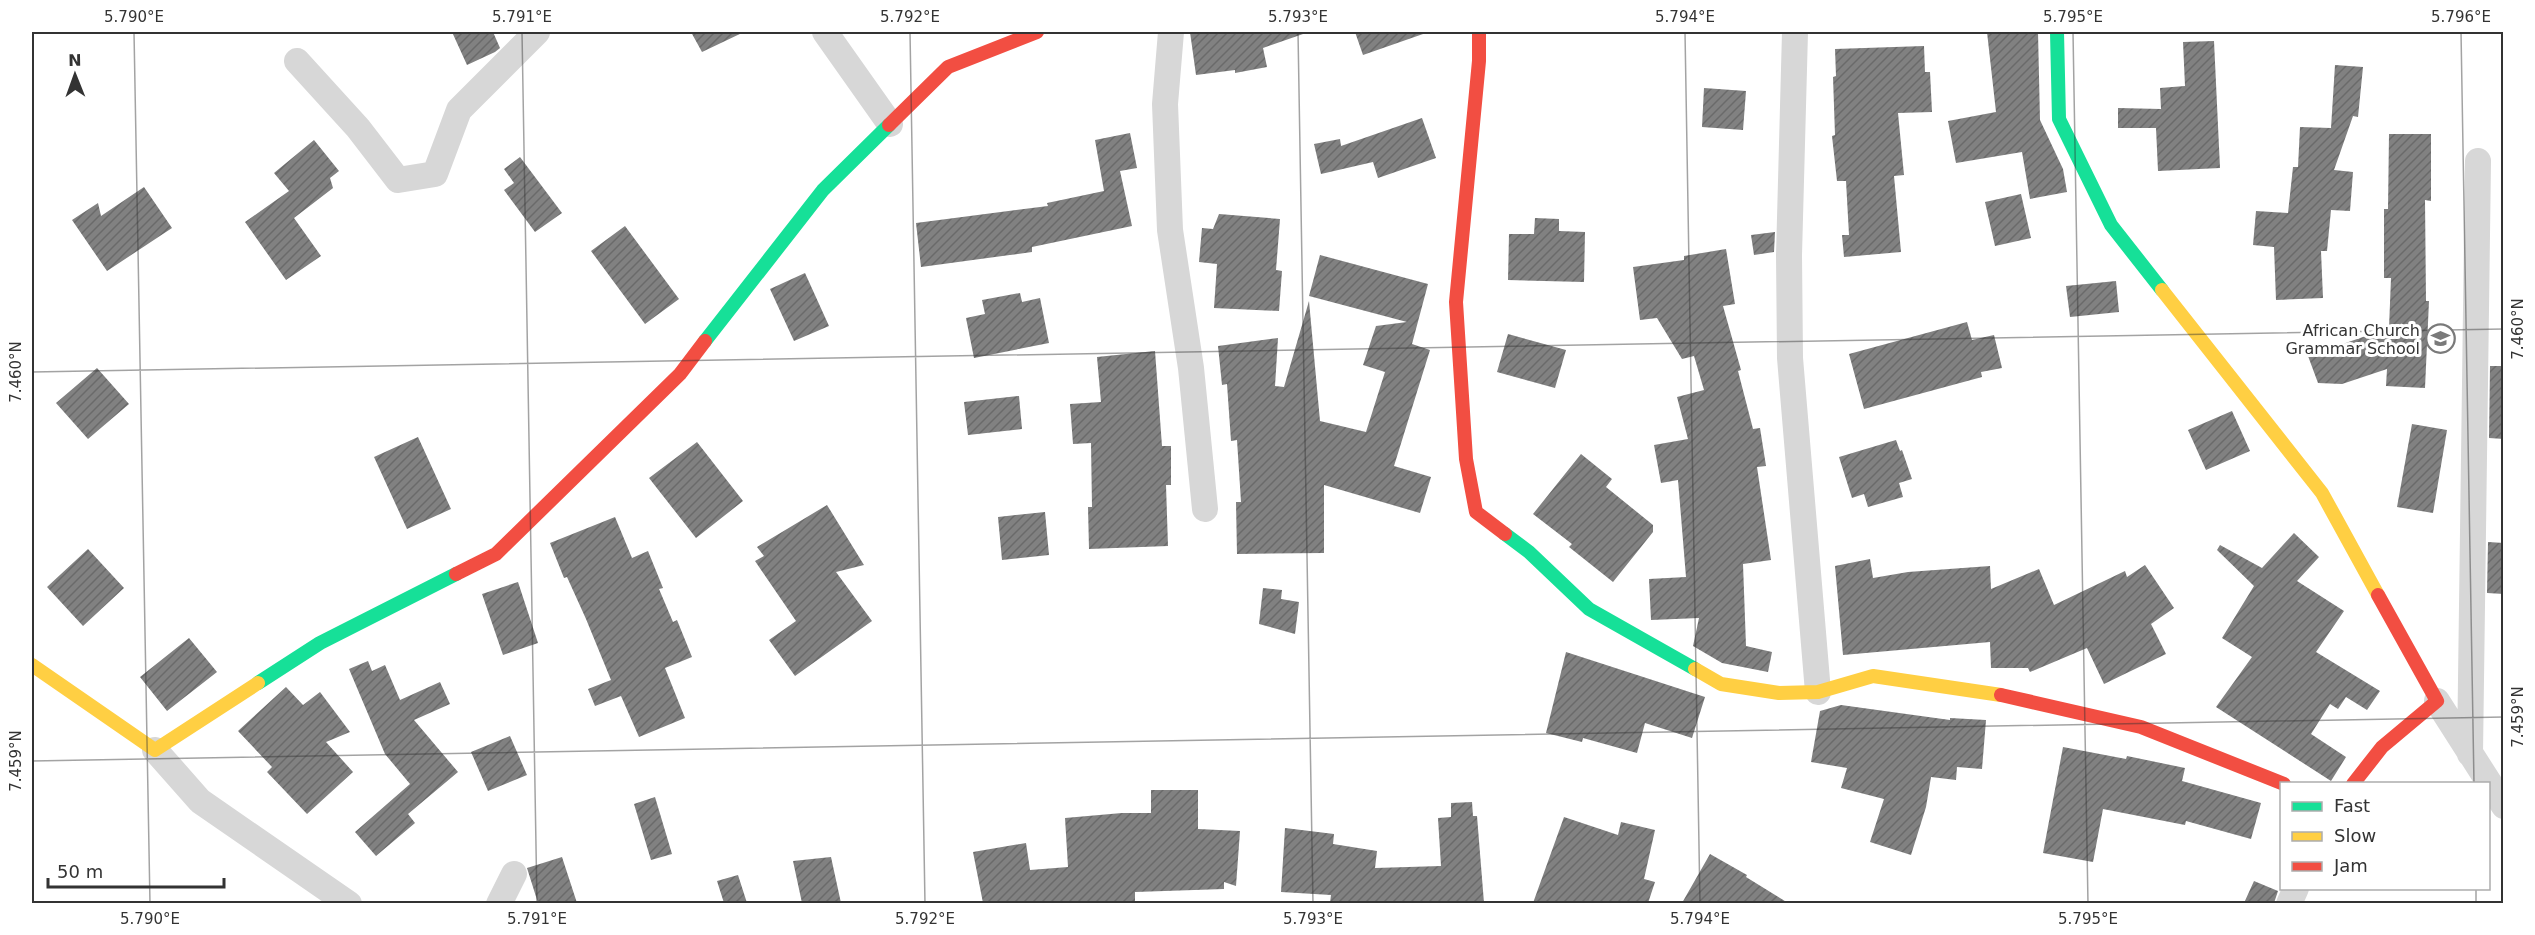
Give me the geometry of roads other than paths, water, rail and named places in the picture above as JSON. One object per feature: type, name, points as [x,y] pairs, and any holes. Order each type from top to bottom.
[{"type":"street","points":[[297,61],[358,128],[398,180],[435,174],[459,110],[537,32]]},
{"type":"street","points":[[825,32],[890,124]]},
{"type":"street","points":[[155,750],[320,643],[496,554],[680,374],[824,190],[948,67],[1037,32]]},
{"type":"street","points":[[1171,32],[1165,104],[1170,230],[1191,368],[1205,509]]},
{"type":"street","points":[[1479,32],[1479,61],[1456,302],[1466,459],[1476,512],[1529,552],[1589,609],[1721,684],[1779,693],[1818,692],[1873,676],[1993,693],[2141,727],[2281,782]]},
{"type":"street","points":[[1795,32],[1789,255],[1790,358],[1818,692]]},
{"type":"street","points":[[2057,32],[2059,119],[2111,225],[2322,493],[2437,701],[2488,782]]},
{"type":"street","points":[[2470,754],[2478,161]]},
{"type":"street","points":[[32,665],[155,750],[200,801],[316,892],[349,903]]},
{"type":"street","points":[[2354,782],[2382,747],[2437,701]]},
{"type":"street","points":[[2490,785],[2504,806]]},
{"type":"street","points":[[499,903],[514,874]]},
{"type":"place","name":"African Church Grammar School","points":[[2441,339]]}]
